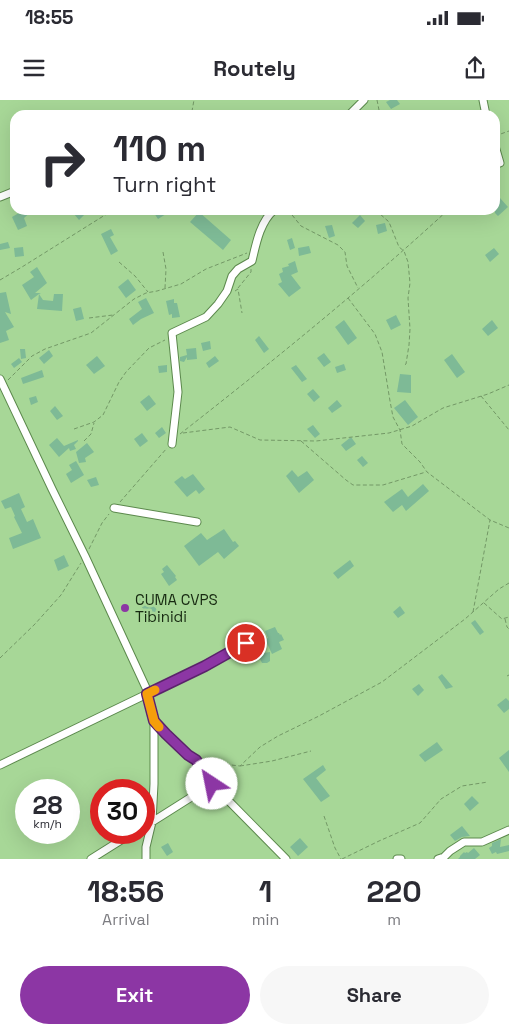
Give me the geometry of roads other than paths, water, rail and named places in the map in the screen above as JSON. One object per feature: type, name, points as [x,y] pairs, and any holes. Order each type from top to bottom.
[{"type":"street","points":[[354,110],[364,100]]},
{"type":"street","points":[[172,444],[178,392],[172,333],[206,317],[218,304],[232,276],[238,269],[252,261],[257,239],[268,215]]},
{"type":"street","points":[[1,382],[86,556],[147,694],[154,721],[154,779]]},
{"type":"street","points":[[114,508],[197,522]]},
{"type":"street","points":[[0,765],[205,666],[246,643]]},
{"type":"street","points":[[154,721],[188,755],[196,760],[212,784],[286,859]]},
{"type":"street","points":[[155,820],[212,784]]},
{"type":"street","points":[[438,859],[444,857],[464,842],[482,842],[509,830]]},
{"type":"street","points":[[90,859],[114,844]]},
{"type":"street","points":[[146,859],[147,844]]},
{"type":"place","name":"CUMA CVPS Tibinidi","points":[[125,608]]}]
